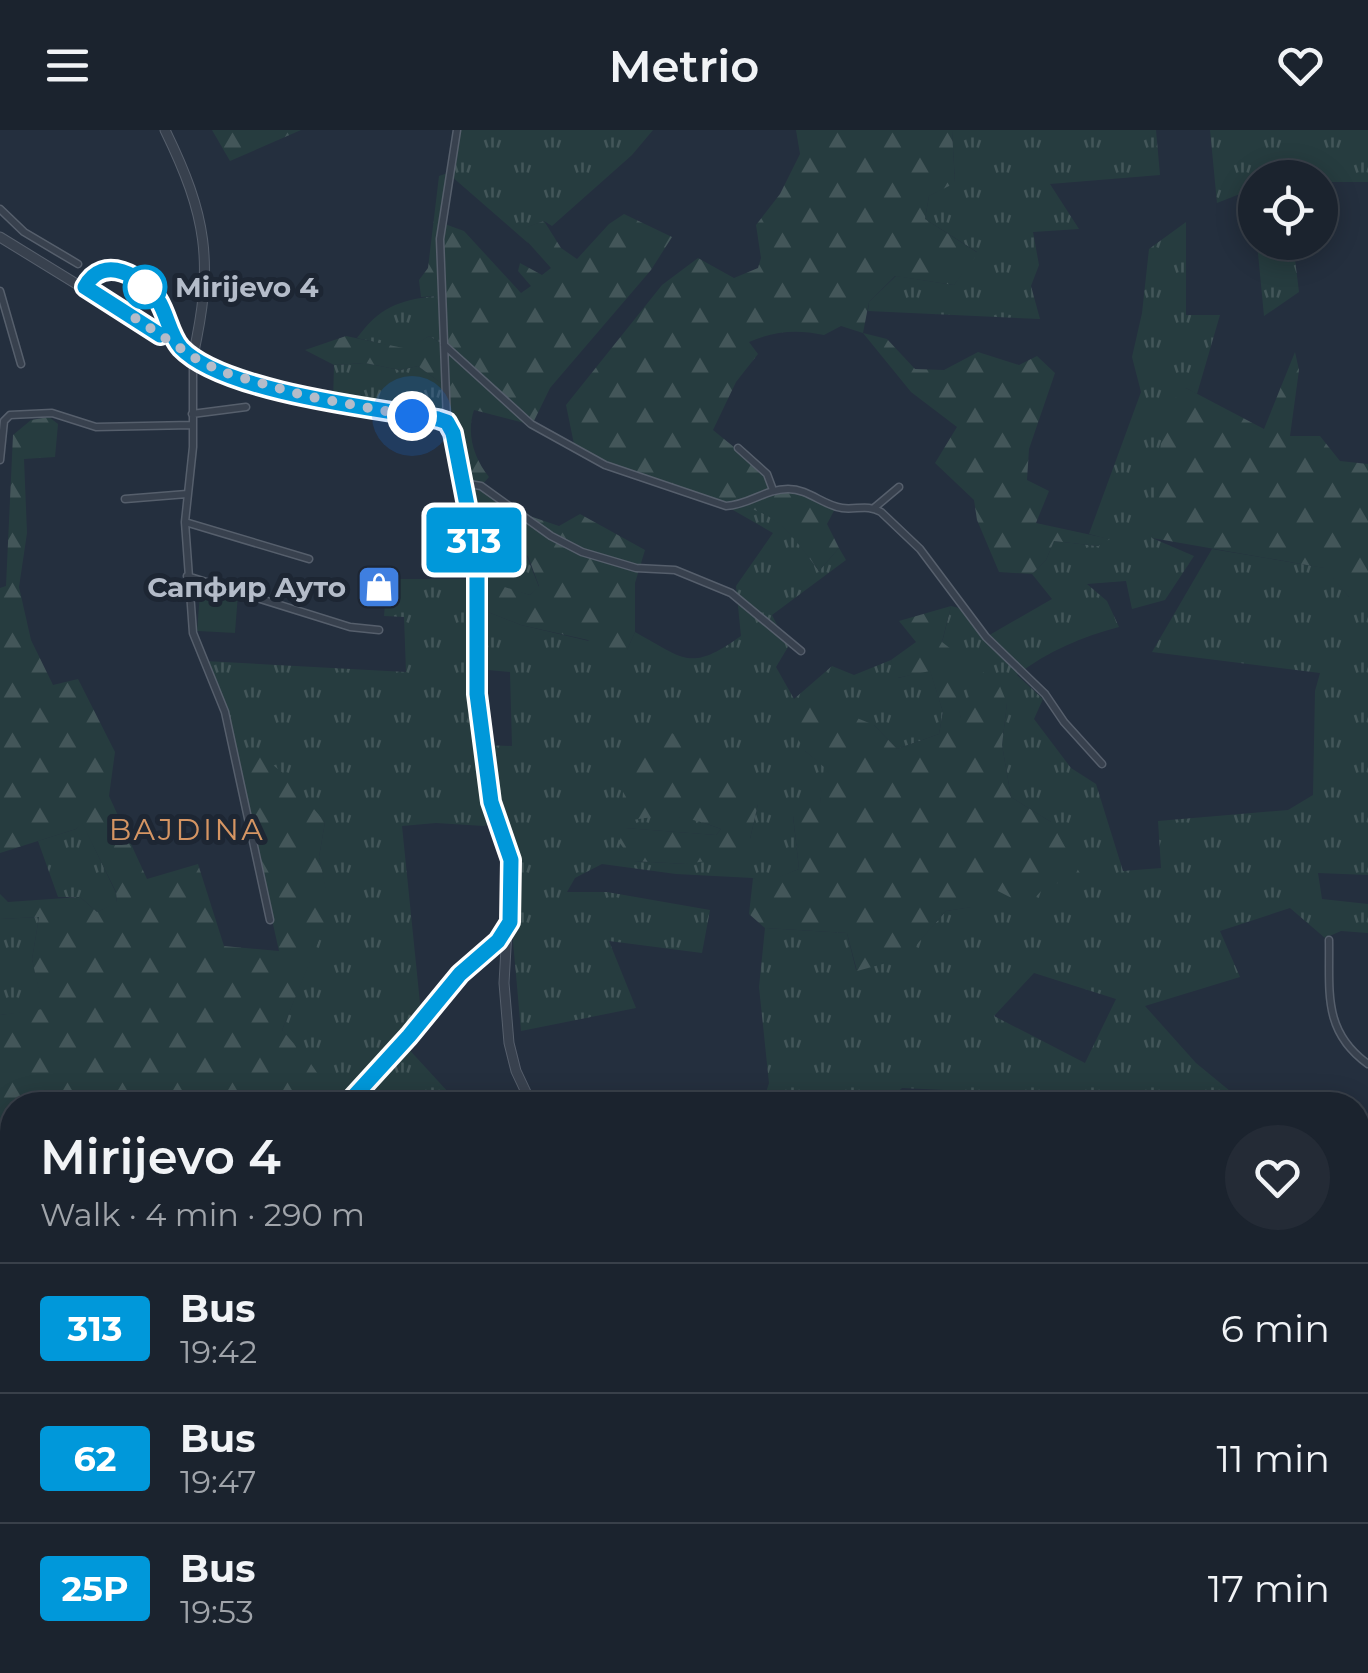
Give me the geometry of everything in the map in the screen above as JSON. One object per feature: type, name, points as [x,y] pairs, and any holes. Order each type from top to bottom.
[{"type":"street","points":[[165,130],[194,192],[206,270],[193,356],[184,522],[194,638],[215,682],[229,727],[270,920]]},
{"type":"street","points":[[458,130],[440,239],[447,422],[453,433],[479,579],[477,694],[491,802],[511,860],[504,982],[509,1042],[526,1092]]},
{"type":"street","points":[[0,210],[24,232],[78,264]]},
{"type":"street","points":[[0,237],[193,356],[229,374],[281,390],[447,422]]},
{"type":"street","points":[[0,291],[21,364]]},
{"type":"street","points":[[444,345],[531,424],[605,465],[726,506],[742,506],[772,490],[807,492],[836,507],[874,508],[920,550],[986,637],[1044,694],[1102,764]]},
{"type":"street","points":[[192,414],[246,408]]},
{"type":"street","points":[[0,460],[4,420],[10,415],[52,414],[96,427],[192,425]]},
{"type":"street","points":[[738,448],[768,474],[772,490]]},
{"type":"street","points":[[463,483],[481,486],[551,536],[582,552],[636,568],[674,570],[732,594],[801,651]]},
{"type":"street","points":[[874,508],[899,487]]},
{"type":"street","points":[[125,499],[187,494]]},
{"type":"street","points":[[184,522],[309,560]]},
{"type":"street","points":[[186,576],[350,627],[379,630]]},
{"type":"street","points":[[358,1092],[460,974],[498,941],[510,922]]},
{"type":"street","points":[[1329,940],[1328,992],[1334,1021],[1348,1048],[1368,1064]]},
{"type":"green space","points":[[212,130],[301,130],[230,161]]},
{"type":"green space","points":[[457,130],[653,130],[632,155],[552,226],[544,221],[525,228],[528,243],[450,175]]},
{"type":"green space","points":[[796,130],[952,130],[955,183],[929,196],[925,219],[978,253],[954,285],[895,276],[869,302],[863,333],[841,326],[824,335],[786,332],[749,342],[758,354],[736,382],[713,430],[767,474],[773,490],[790,489],[836,507],[827,524],[839,548],[819,571],[791,535],[770,517],[605,465],[575,449],[566,405],[662,285],[698,258],[734,278],[758,268],[761,258],[756,225],[780,194],[800,154]]},
{"type":"green space","points":[[952,130],[1156,130],[1160,175],[1050,184],[1079,229],[1033,232],[1039,265],[1031,286],[1040,319],[868,311],[869,302],[896,276],[954,285],[977,252],[925,219],[929,196],[955,182]]},
{"type":"green space","points":[[1210,130],[1368,130],[1368,182],[1338,182],[1338,160],[1238,160],[1238,195],[1217,203]]},
{"type":"green space","points":[[448,173],[442,223],[464,231],[521,293],[531,286],[518,271],[520,263],[542,275],[551,268],[526,240],[524,228],[544,221],[561,248],[577,259],[609,224],[624,214],[672,237],[651,270],[550,388],[532,425],[474,410],[472,419],[473,445],[489,477],[481,486],[509,509],[559,526],[580,514],[645,550],[635,583],[635,632],[627,650],[603,659],[588,640],[521,625],[478,608],[479,579],[530,595],[539,586],[528,556],[513,548],[518,534],[489,506],[491,549],[477,557],[445,386],[418,366],[400,370],[365,363],[334,365],[305,350],[346,336],[408,349],[429,336],[447,347],[441,301],[435,296],[421,297],[419,280],[428,268],[439,176]]},
{"type":"green space","points":[[1186,222],[1186,315],[1220,315],[1197,394],[1186,388],[1152,538],[1194,556],[1165,600],[1132,609],[1126,581],[1087,584],[1107,601],[1119,627],[1066,646],[1017,675],[1043,699],[1034,719],[1071,768],[1096,784],[1123,871],[1161,868],[1158,821],[1288,810],[1313,795],[1315,691],[1320,673],[1152,652],[1212,549],[1325,568],[1349,597],[1368,597],[1368,875],[1318,873],[1322,899],[1368,904],[1368,933],[1341,931],[1325,938],[1290,908],[1220,931],[1240,977],[1145,1006],[1196,1063],[1231,1092],[948,1092],[902,1088],[897,1092],[766,1092],[769,1083],[759,987],[765,928],[847,933],[856,970],[905,957],[946,911],[971,907],[1051,822],[1011,797],[1002,745],[1007,703],[961,719],[942,643],[951,606],[963,609],[986,637],[1052,599],[1032,574],[1046,560],[1054,541],[1098,546],[1108,539],[1089,534],[1141,392],[1132,357],[1142,313],[1149,249]],"holes":[[[1034,973],[1116,999],[1085,1063],[994,1016]]]},
{"type":"green space","points":[[1259,260],[1295,260],[1299,292],[1264,316]]},
{"type":"green space","points":[[436,296],[441,301],[444,345],[429,336],[408,350],[357,338],[390,307]]},
{"type":"green space","points":[[863,333],[887,339],[915,369],[944,370],[978,352],[1019,365],[1037,356],[1055,373],[1029,449],[1027,480],[1049,491],[1036,523],[1110,539],[1098,546],[1054,541],[1046,560],[1032,574],[999,572],[977,520],[974,500],[935,463],[957,427],[911,392]]},
{"type":"green space","points":[[1295,352],[1299,370],[1290,436],[1320,436],[1340,461],[1368,464],[1368,597],[1349,597],[1324,568],[1152,538],[1164,409],[1186,388],[1264,429]]},
{"type":"green space","points":[[365,363],[400,370],[418,366],[445,386],[447,422],[333,402],[334,365]]},
{"type":"green space","points":[[49,417],[58,424],[55,457],[24,459],[27,533],[19,587],[31,640],[53,685],[78,679],[115,752],[109,796],[147,879],[198,864],[224,946],[279,951],[236,758],[261,755],[285,775],[325,822],[319,857],[331,911],[282,1030],[330,1092],[0,1092],[0,1015],[43,1009],[32,959],[39,917],[0,919],[0,894],[8,902],[80,897],[97,912],[117,902],[116,892],[82,823],[76,829],[0,853],[0,588],[6,586],[13,435],[31,420]]},
{"type":"green space","points":[[488,504],[518,534],[539,587],[530,595],[509,589],[478,608],[521,625],[627,650],[635,632],[678,655],[698,658],[741,636],[736,586],[773,533],[726,506],[758,511],[781,525],[819,571],[839,548],[846,560],[772,615],[788,647],[776,667],[794,699],[832,666],[854,675],[891,660],[898,678],[930,670],[943,712],[939,734],[897,749],[874,725],[805,751],[825,767],[820,804],[793,816],[799,869],[763,884],[753,878],[676,874],[602,864],[575,878],[567,892],[607,892],[710,910],[702,953],[609,941],[636,1008],[521,1031],[508,885],[511,860],[497,821],[484,826],[402,826],[421,1013],[405,1045],[448,1092],[375,1092],[364,1084],[357,1092],[329,1092],[282,1030],[330,911],[319,857],[325,822],[236,758],[225,712],[205,661],[406,672],[404,617],[384,616],[387,579],[479,579],[477,557],[491,549]],"holes":[[[477,669],[510,672],[512,746],[484,745]],[[758,804],[750,839],[686,864],[633,861],[625,828],[716,835],[721,829],[690,818],[651,815]]]},
{"type":"green space","points":[[200,593],[238,595],[235,633],[197,631]]},
{"type":"green space","points":[[951,606],[942,642],[961,657],[952,675],[961,718],[971,713],[970,685],[991,665],[1007,703],[1002,745],[1011,797],[1051,822],[1082,877],[1046,886],[1027,906],[992,888],[972,907],[946,911],[905,958],[857,971],[847,933],[765,928],[749,914],[753,878],[763,883],[799,869],[793,815],[820,803],[824,767],[805,751],[789,724],[794,700],[830,707],[874,725],[897,749],[939,734],[943,712],[930,671],[897,678],[891,660],[916,642],[899,621]]},
{"type":"green space","points":[[644,725],[705,743],[721,776],[742,779],[758,804],[750,839],[766,852],[686,864],[633,861],[619,842],[625,828],[716,835],[721,829],[672,817],[621,823],[625,761]]},
{"type":"green space","points":[[82,822],[116,893],[117,903],[97,912],[80,897],[58,897],[38,841],[76,829]]},
{"type":"green space","points":[[39,917],[32,959],[44,1010],[0,1015],[0,919]]},
{"type":"bus line","name":"313","points":[[160,335],[85,287],[94,273],[102,268],[113,269],[148,289],[158,300],[180,348],[210,366],[306,396],[438,419],[447,422],[453,433],[477,557],[477,694],[491,802],[511,860],[510,922],[498,941],[473,960],[357,1092]]},
{"type":"place","name":"Mirijevo 4","points":[[145,287]]},
{"type":"place","name":"Сапфир Ауто","points":[[379,587]]},
{"type":"district","name":"BAJDINA","points":[[187,829]]},
{"type":"route","points":[[145,287],[132,316],[210,366],[281,390],[412,416]]}]
